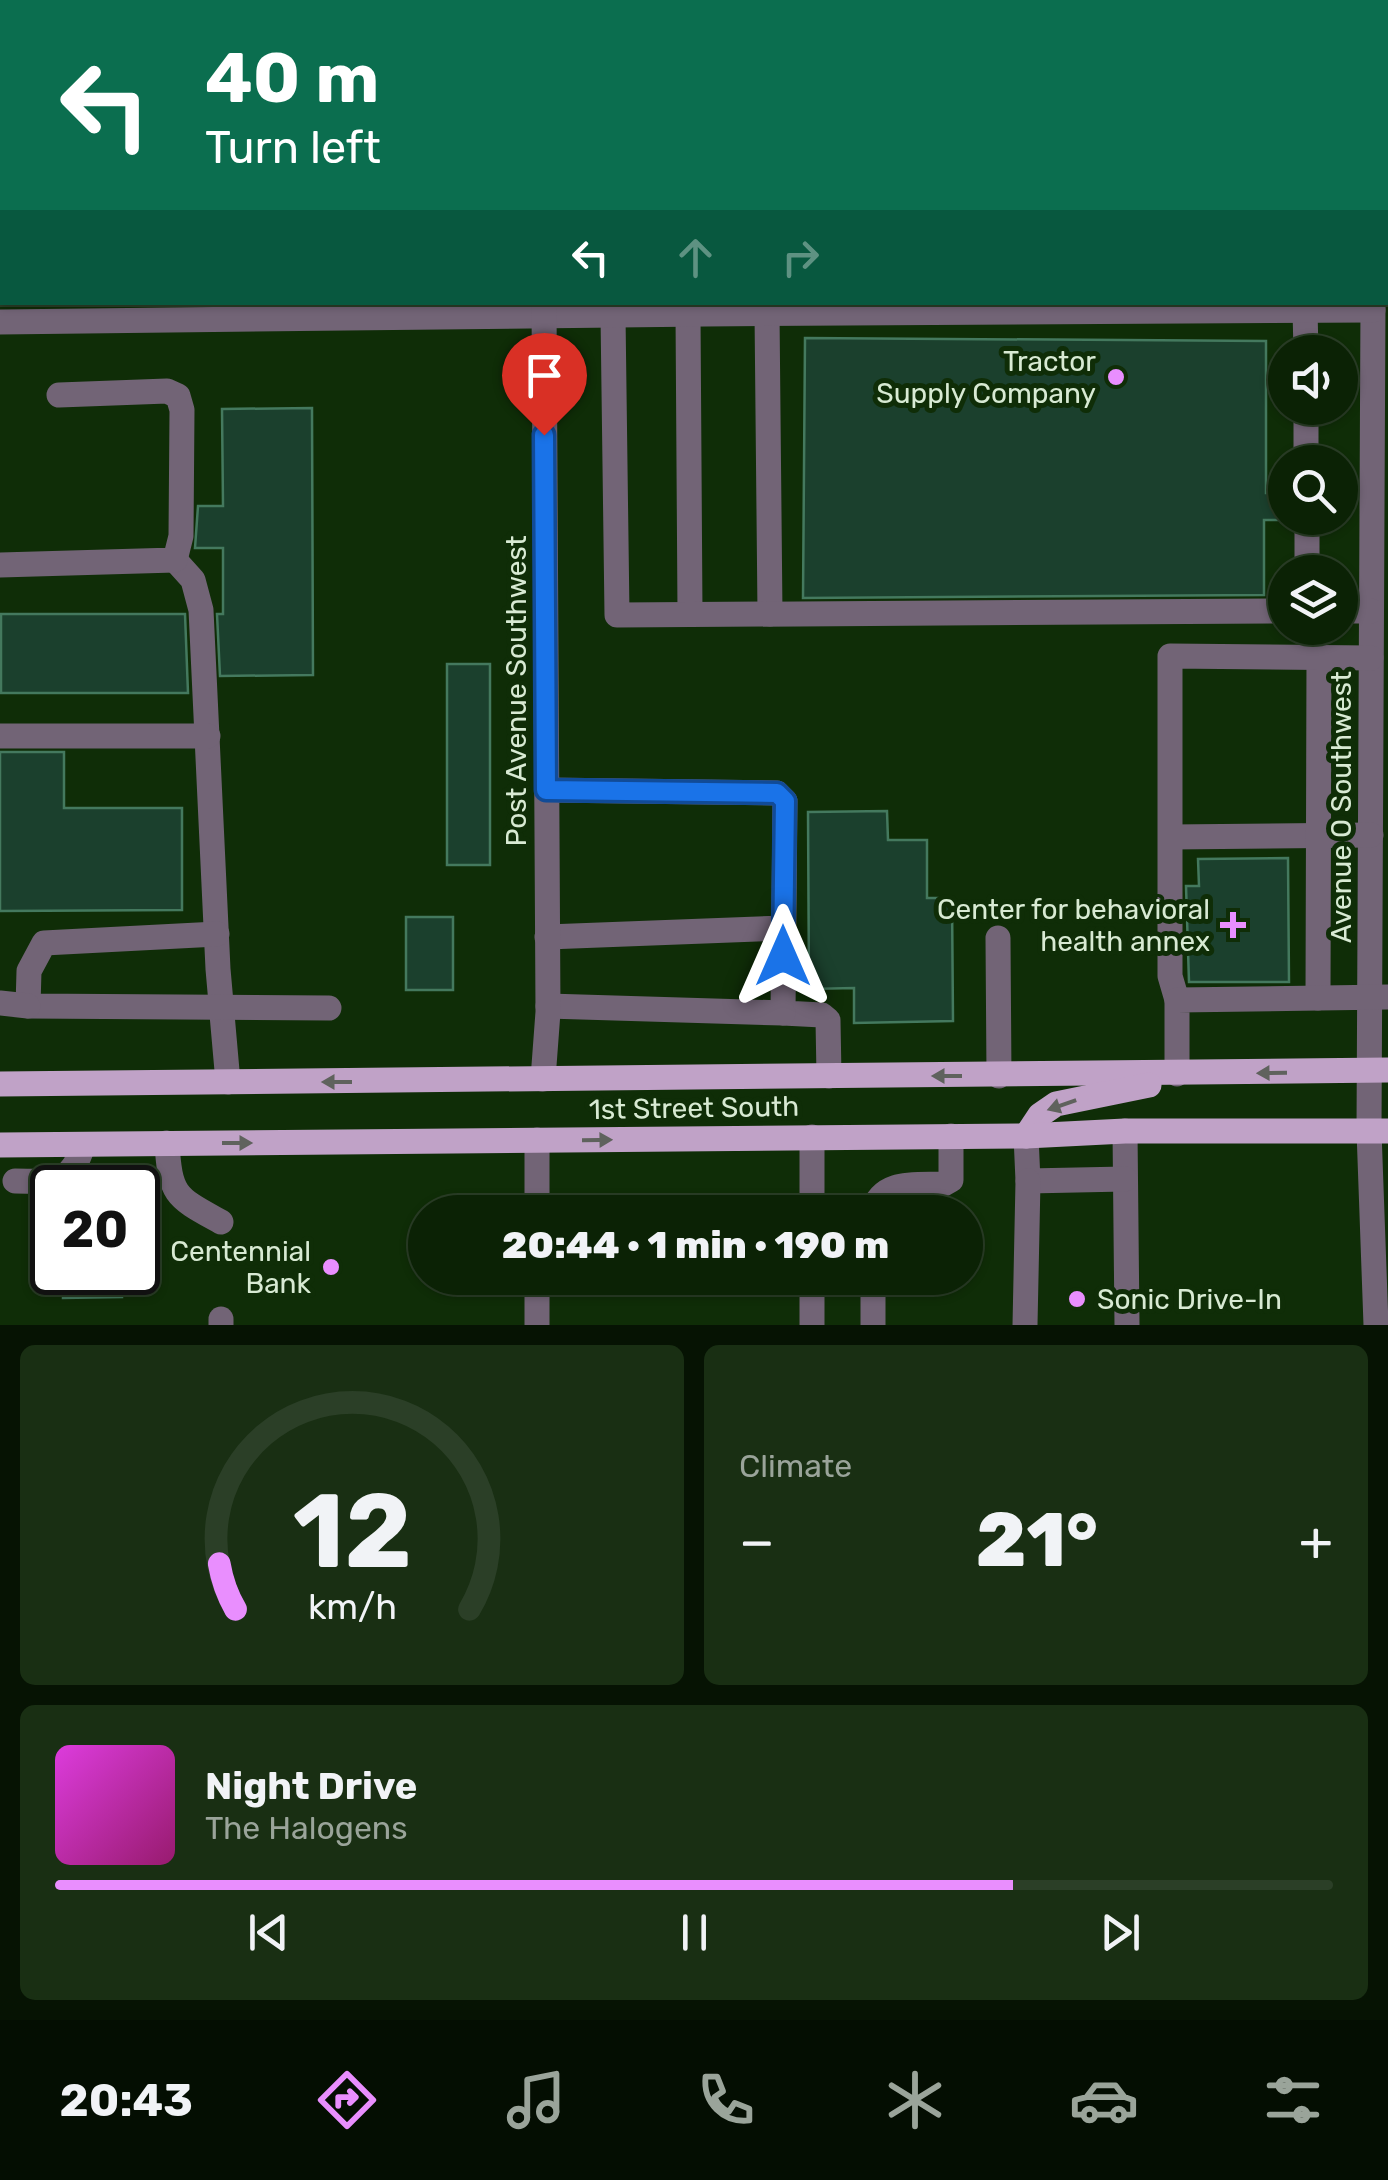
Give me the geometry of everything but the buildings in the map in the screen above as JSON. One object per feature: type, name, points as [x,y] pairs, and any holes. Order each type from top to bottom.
[{"type":"main road","name":"1st Street South","points":[[0,1084],[1379,1071]]},
{"type":"main road","points":[[1026,1136],[1040,1115],[1056,1104],[1137,1089],[1177,1074]]},
{"type":"main road","name":"1st Street South","points":[[0,1144],[1379,1131]]},
{"type":"street","points":[[0,322],[251,311],[544,310],[613,315],[877,306],[1305,310],[1373,306]]},
{"type":"street","name":"Avenue O Southwest","points":[[1373,306],[1380,568],[1372,611],[1381,1243],[1376,1325]]},
{"type":"street","name":"Post Avenue Southwest","points":[[543,1078],[548,1006],[544,310]]},
{"type":"street","points":[[1305,310],[1306,335]]},
{"type":"street","points":[[767,312],[770,614]]},
{"type":"street","points":[[688,313],[690,614]]},
{"type":"street","points":[[613,315],[617,615],[1268,611]]},
{"type":"street","points":[[59,396],[167,391],[178,396],[182,410],[181,536],[175,560]]},
{"type":"street","points":[[0,565],[175,560],[194,580],[201,610],[228,1082]]},
{"type":"street","points":[[1358,611],[1372,611]]},
{"type":"street","points":[[1177,1074],[1177,1000],[1170,976],[1170,656],[1372,658]]},
{"type":"street","points":[[1318,656],[1318,998]]},
{"type":"street","points":[[0,736],[208,736]]},
{"type":"street","points":[[546,790],[777,793],[785,801],[783,1012]]},
{"type":"street","points":[[1171,837],[1318,835],[1376,846]]},
{"type":"street","points":[[548,937],[783,928]]},
{"type":"street","points":[[28,1006],[29,971],[44,943],[217,934]]},
{"type":"street","points":[[998,938],[999,1076]]},
{"type":"street","points":[[1177,1000],[1379,997]]},
{"type":"street","points":[[0,1003],[330,1008]]},
{"type":"street","points":[[548,1006],[822,1014],[828,1020],[829,1076]]},
{"type":"street","points":[[1125,1131],[1127,1325]]},
{"type":"street","points":[[881,1195],[888,1189],[951,1180],[951,1136]]},
{"type":"street","points":[[1025,1325],[1026,1136]]},
{"type":"street","points":[[812,1137],[812,1195]]},
{"type":"street","points":[[537,1140],[537,1195]]},
{"type":"street","points":[[168,1143],[173,1186],[189,1204],[221,1222]]},
{"type":"street","points":[[14,1181],[61,1179],[75,1167],[82,1145]]},
{"type":"street","points":[[1028,1181],[1125,1179]]},
{"type":"street","points":[[537,1295],[537,1325]]},
{"type":"street","points":[[812,1295],[812,1325]]},
{"type":"street","points":[[872,1295],[873,1325]]},
{"type":"place","name":"Tractor Supply Company","points":[[1116,377]]},
{"type":"place","name":"Center for behavioral health annex","points":[[1233,925]]},
{"type":"place","name":"Centennial Bank","points":[[331,1267]]},
{"type":"place","name":"Sonic Drive-In","points":[[1077,1299]]},
{"type":"route","points":[[544,435],[546,790],[777,793],[785,801],[783,956]]}]
